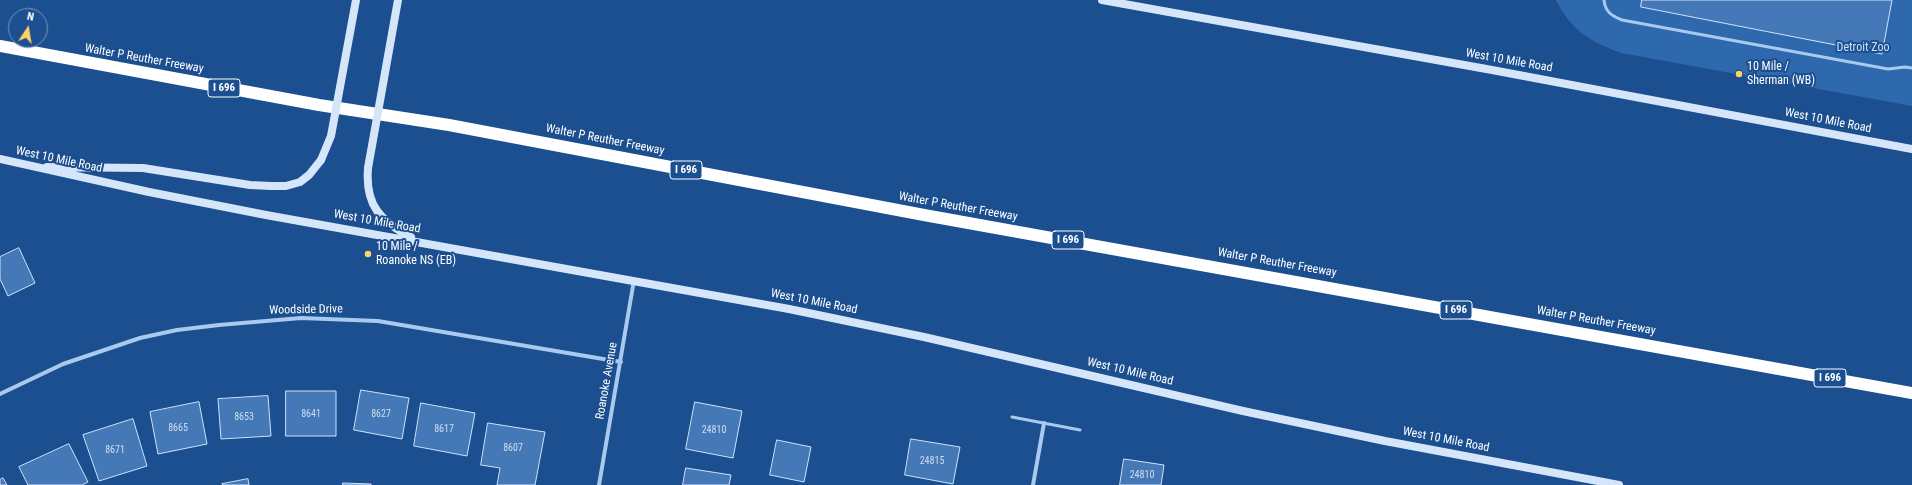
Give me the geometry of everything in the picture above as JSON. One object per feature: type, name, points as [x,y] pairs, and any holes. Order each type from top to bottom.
[{"type":"highway","name":"Walter P Reuther Freeway","points":[[0,46],[319,105],[449,125],[916,214],[1912,393]]},
{"type":"main road","points":[[28,166],[143,168],[250,185],[286,186],[300,182],[309,175],[321,160],[331,136],[356,0]]},
{"type":"main road","points":[[398,0],[368,168],[368,189],[373,206],[390,225],[420,242]]},
{"type":"main road","name":"West 10 Mile Road","points":[[1102,0],[1912,149]]},
{"type":"main road","name":"West 10 Mile Road","points":[[0,159],[266,215],[634,280],[924,336],[1243,411],[1385,441],[1619,485]]},
{"type":"street","name":"Roanoke Avenue","points":[[598,485],[634,280]]},
{"type":"street","name":"Woodside Drive","points":[[0,394],[63,364],[140,338],[218,324],[301,318],[378,321],[620,362]]},
{"type":"street","points":[[1033,485],[1044,423]]},
{"type":"lane","points":[[1604,0],[1607,11],[1613,17],[1622,20],[1888,69],[1905,67],[1912,68]]},
{"type":"lane","points":[[1012,417],[1080,430]]},
{"type":"green space","name":"Detroit Zoo","points":[[1556,0],[1912,0],[1912,106],[1621,53],[1610,49],[1582,34],[1568,19]]},
{"type":"building","points":[[1642,0],[1892,0],[1882,54],[1641,7]]},
{"type":"building","points":[[19,248],[35,283],[8,296],[0,279],[0,257]]},
{"type":"building","points":[[361,390],[409,398],[402,439],[354,430]]},
{"type":"building","points":[[286,391],[336,391],[336,436],[286,436]]},
{"type":"building","points":[[268,396],[271,436],[221,439],[218,399]]},
{"type":"building","points":[[199,402],[207,444],[158,454],[150,412]]},
{"type":"building","points":[[695,402],[742,411],[733,458],[686,449]]},
{"type":"building","points":[[421,403],[475,413],[467,456],[414,446]]},
{"type":"building","points":[[133,419],[147,466],[99,481],[83,435]]},
{"type":"building","points":[[488,423],[545,432],[535,485],[497,485],[500,468],[481,465]]},
{"type":"building","points":[[911,439],[960,447],[953,484],[905,475]]},
{"type":"building","points":[[777,440],[811,447],[804,482],[770,475]]},
{"type":"building","points":[[69,444],[88,482],[82,485],[28,485],[19,467]]},
{"type":"building","points":[[1124,459],[1164,465],[1161,485],[1120,485]]},
{"type":"building","points":[[686,468],[731,475],[729,485],[683,485]]},
{"type":"building","points":[[3,478],[7,485],[0,485],[0,480]]},
{"type":"building","points":[[248,479],[249,485],[222,484]]},
{"type":"building","points":[[343,483],[371,484],[371,485],[343,485]]},
{"type":"place","name":"10 Mile / Sherman (WB)","points":[[1739,74]]},
{"type":"place","name":"10 Mile / Roanoke NS (EB)","points":[[368,254]]}]
